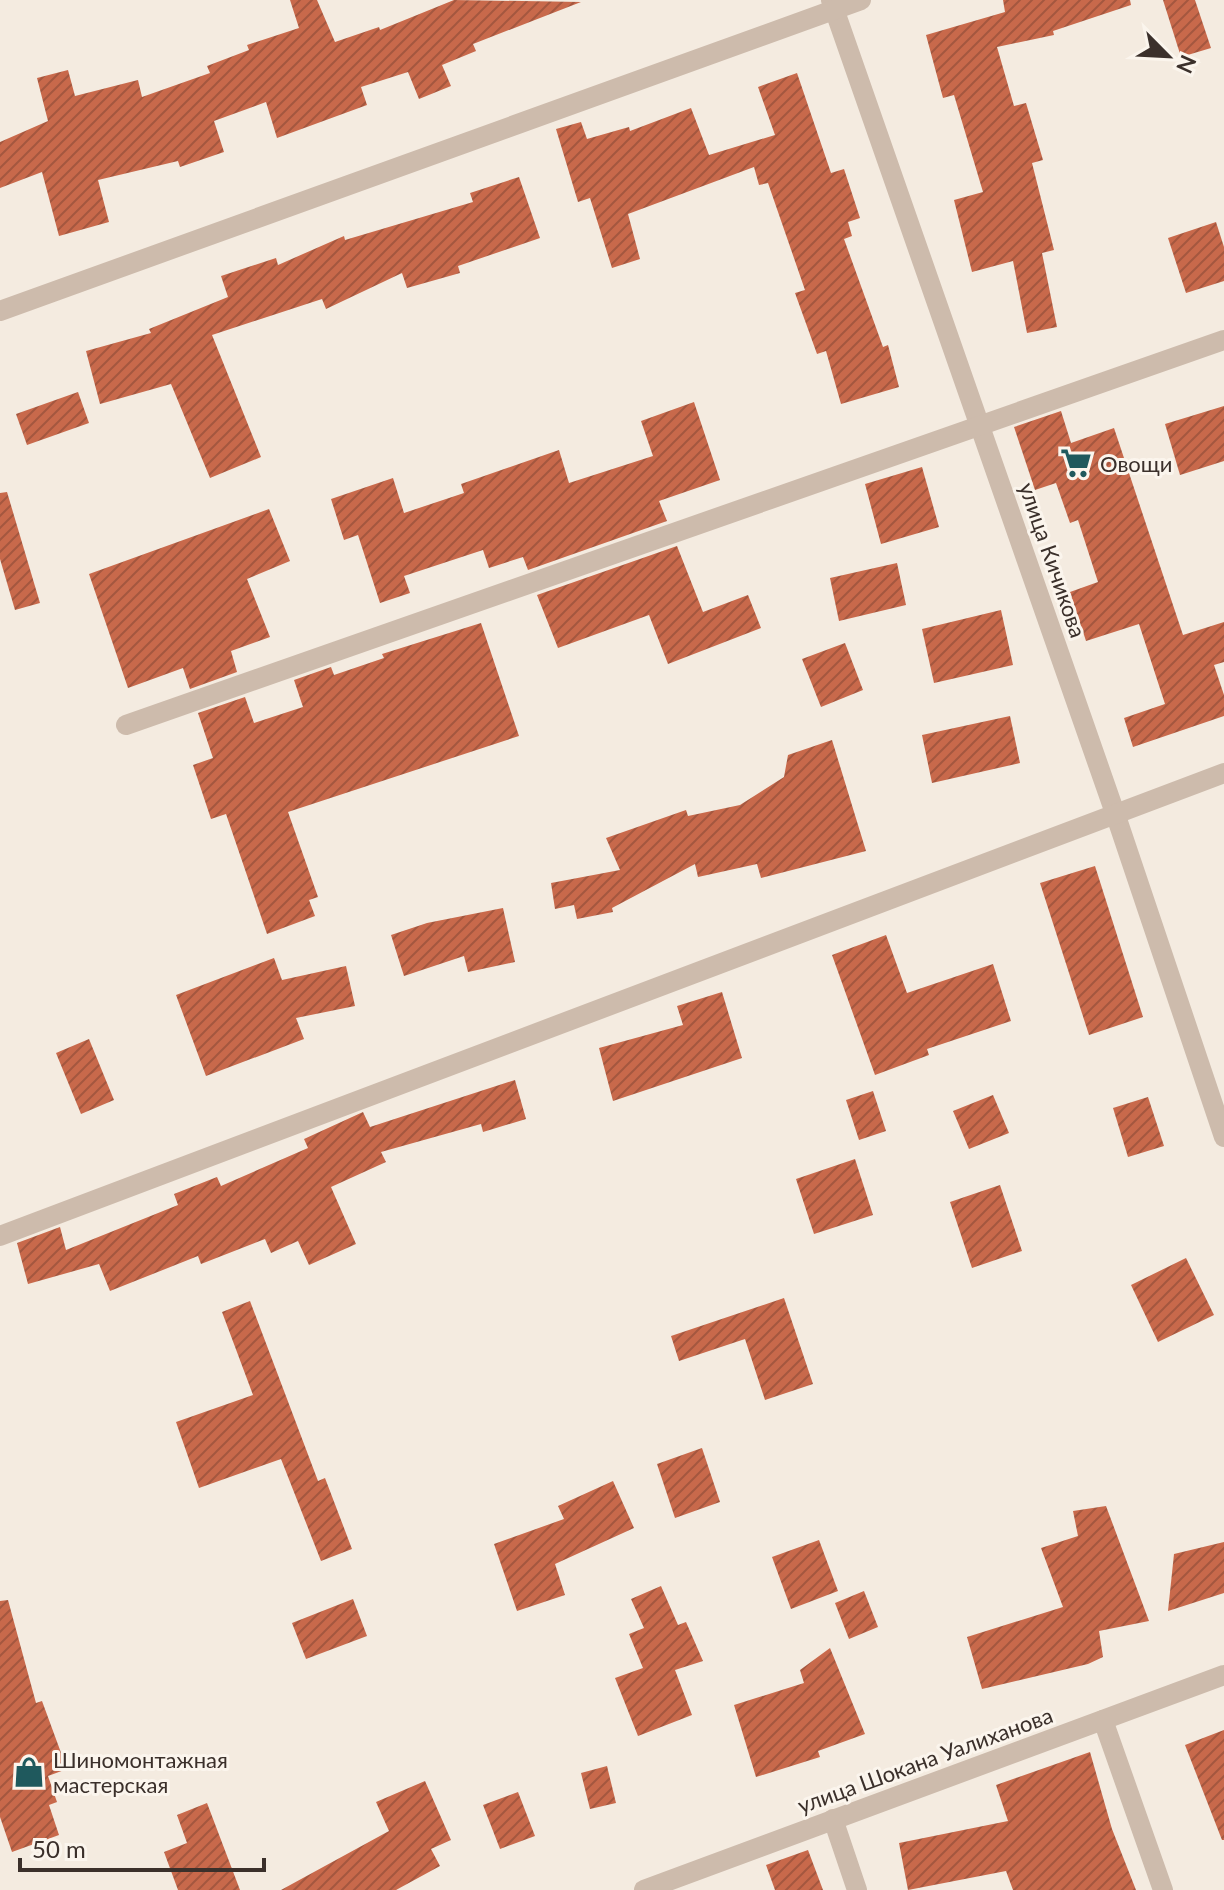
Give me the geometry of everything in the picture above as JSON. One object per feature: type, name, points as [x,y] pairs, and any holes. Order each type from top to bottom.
[{"type":"street","points":[[0,311],[832,5],[861,0]]},
{"type":"street","name":"улица Кичикова","points":[[832,5],[1115,813],[1224,1137]]},
{"type":"street","points":[[126,725],[1224,340]]},
{"type":"street","points":[[0,1236],[1224,773]]},
{"type":"street","name":"улица Шокана Уалиханова","points":[[644,1890],[1224,1675]]},
{"type":"street","points":[[1103,1720],[1163,1890]]},
{"type":"street","points":[[833,1819],[857,1890]]},
{"type":"building","points":[[290,0],[317,0],[335,42],[379,27],[380,30],[454,0],[581,2],[473,44],[476,51],[442,65],[451,86],[419,99],[408,72],[361,87],[367,105],[277,138],[266,102],[214,121],[224,152],[180,167],[178,161],[98,180],[109,222],[59,236],[42,172],[0,188],[0,142],[48,121],[37,78],[68,70],[75,96],[138,80],[142,97],[210,73],[207,66],[249,50],[247,45],[299,28]]},
{"type":"building","points":[[1003,0],[1130,0],[1131,5],[1053,31],[1054,35],[997,47],[1014,106],[1026,103],[1043,160],[1032,163],[1054,250],[1042,253],[1057,327],[1027,333],[1013,261],[972,272],[954,200],[983,192],[954,95],[943,98],[926,35],[1005,12]]},
{"type":"building","points":[[1163,0],[1195,0],[1211,48],[1181,57]]},
{"type":"building","points":[[797,73],[831,173],[844,169],[860,218],[848,222],[852,236],[844,239],[883,347],[888,345],[899,387],[841,404],[826,351],[817,354],[795,293],[805,290],[768,183],[759,185],[754,167],[628,214],[640,259],[612,268],[590,198],[578,202],[556,129],[581,122],[587,139],[629,127],[630,131],[691,108],[709,155],[775,135],[758,87]]},
{"type":"building","points":[[519,177],[540,238],[458,266],[460,273],[407,288],[402,273],[326,309],[322,299],[212,335],[261,457],[210,478],[171,384],[100,404],[86,351],[151,333],[149,329],[228,297],[221,276],[276,258],[278,265],[344,236],[345,240],[473,202],[470,193]]},
{"type":"building","points":[[1216,222],[1224,247],[1224,281],[1186,293],[1168,238]]},
{"type":"building","points":[[78,392],[89,423],[27,445],[16,414]]},
{"type":"building","points":[[694,402],[720,480],[659,501],[667,521],[528,570],[523,557],[489,568],[483,550],[404,576],[410,593],[380,603],[358,535],[344,540],[331,499],[393,478],[404,513],[464,493],[461,484],[559,450],[569,483],[653,456],[641,421]]},
{"type":"building","points":[[1224,406],[1224,461],[1180,475],[1165,424]]},
{"type":"building","points":[[1061,411],[1071,443],[1114,428],[1183,635],[1224,622],[1224,662],[1214,665],[1224,695],[1224,716],[1133,747],[1124,718],[1165,704],[1139,624],[1086,641],[1070,592],[1098,582],[1078,520],[1070,523],[1056,483],[1035,490],[1014,427]]},
{"type":"building","points":[[922,467],[939,527],[881,544],[865,484]]},
{"type":"building","points":[[7,492],[40,603],[15,610],[0,559],[0,493]]},
{"type":"building","points":[[269,509],[290,561],[247,579],[270,637],[231,651],[237,672],[190,689],[183,668],[128,688],[89,574]]},
{"type":"building","points":[[677,546],[703,612],[748,595],[761,628],[668,664],[649,615],[558,648],[537,595]]},
{"type":"building","points":[[897,563],[906,605],[839,621],[830,578]]},
{"type":"building","points":[[1001,610],[1013,665],[934,683],[922,629]]},
{"type":"building","points":[[481,623],[519,736],[288,812],[318,897],[309,900],[315,916],[267,934],[226,814],[211,819],[193,765],[213,758],[198,713],[245,697],[254,723],[303,707],[294,680],[331,667],[334,675],[384,658],[382,654]]},
{"type":"building","points":[[845,643],[863,690],[821,707],[802,659]]},
{"type":"building","points":[[1010,716],[1020,763],[932,783],[922,735]]},
{"type":"building","points":[[832,740],[866,851],[761,878],[757,864],[698,877],[695,864],[612,908],[613,912],[577,919],[574,905],[555,909],[551,883],[620,870],[606,838],[686,810],[688,816],[740,805],[784,777],[788,755]]},
{"type":"building","points":[[1095,866],[1143,1017],[1089,1035],[1040,883]]},
{"type":"building","points":[[503,908],[515,962],[468,972],[464,956],[404,976],[391,935],[427,923]]},
{"type":"building","points":[[886,935],[907,993],[993,964],[1011,1021],[927,1049],[929,1055],[875,1075],[832,955]]},
{"type":"building","points":[[274,958],[282,980],[346,966],[355,1006],[296,1018],[304,1039],[206,1076],[176,995]]},
{"type":"building","points":[[722,992],[742,1058],[613,1101],[599,1048],[683,1025],[677,1006]]},
{"type":"building","points":[[89,1039],[114,1100],[81,1114],[56,1053]]},
{"type":"building","points":[[515,1080],[526,1119],[483,1132],[481,1124],[381,1152],[386,1162],[331,1187],[356,1244],[309,1265],[298,1241],[271,1253],[265,1239],[201,1264],[198,1256],[110,1291],[99,1264],[28,1284],[17,1243],[60,1227],[66,1250],[178,1205],[174,1194],[217,1177],[221,1186],[308,1148],[304,1139],[363,1112],[370,1127]]},
{"type":"building","points":[[873,1091],[886,1131],[859,1140],[846,1100]]},
{"type":"building","points":[[993,1095],[1009,1133],[969,1149],[953,1111]]},
{"type":"building","points":[[1148,1097],[1164,1146],[1128,1157],[1113,1108]]},
{"type":"building","points":[[855,1159],[873,1215],[814,1234],[796,1179]]},
{"type":"building","points":[[1000,1185],[1022,1251],[972,1268],[950,1202]]},
{"type":"building","points":[[1186,1258],[1214,1315],[1158,1342],[1131,1285]]},
{"type":"building","points":[[784,1298],[813,1384],[765,1400],[745,1339],[679,1361],[671,1336]]},
{"type":"building","points":[[250,1301],[318,1481],[325,1478],[352,1549],[321,1561],[281,1459],[199,1488],[176,1422],[253,1395],[222,1312]]},
{"type":"building","points":[[702,1448],[720,1502],[675,1518],[657,1464]]},
{"type":"building","points":[[613,1481],[634,1528],[555,1564],[565,1595],[517,1611],[494,1544],[564,1519],[558,1506]]},
{"type":"building","points":[[1106,1506],[1149,1621],[1099,1631],[1103,1657],[1088,1664],[982,1689],[967,1637],[1063,1607],[1041,1548],[1078,1536],[1073,1511]]},
{"type":"building","points":[[819,1540],[838,1591],[791,1609],[772,1557]]},
{"type":"building","points":[[1224,1542],[1224,1593],[1168,1611],[1174,1554]]},
{"type":"building","points":[[661,1586],[678,1625],[686,1622],[703,1661],[675,1670],[692,1715],[638,1736],[615,1678],[643,1668],[629,1634],[644,1628],[631,1599]]},
{"type":"building","points":[[864,1591],[878,1627],[849,1639],[835,1603]]},
{"type":"building","points":[[353,1599],[367,1636],[306,1659],[292,1623]]},
{"type":"building","name":"Шиномонтажная мастерская","points":[[8,1600],[36,1703],[42,1701],[67,1769],[48,1776],[57,1802],[49,1805],[59,1835],[12,1852],[0,1817],[0,1601]]},
{"type":"building","points":[[830,1648],[865,1734],[818,1751],[820,1757],[756,1777],[734,1705],[804,1683],[800,1670]]},
{"type":"building","points":[[1224,1730],[1224,1840],[1222,1840],[1185,1745]]},
{"type":"building","points":[[1090,1752],[1112,1829],[1136,1890],[1013,1890],[1006,1871],[908,1890],[899,1843],[1008,1821],[996,1785]]},
{"type":"building","points":[[607,1766],[616,1803],[590,1809],[581,1773]]},
{"type":"building","points":[[425,1781],[451,1840],[431,1849],[440,1866],[396,1890],[281,1890],[389,1831],[376,1802]]},
{"type":"building","points":[[518,1792],[535,1836],[500,1849],[483,1805]]},
{"type":"building","points":[[207,1803],[240,1890],[178,1890],[164,1852],[187,1843],[177,1815]]},
{"type":"building","points":[[808,1850],[823,1890],[775,1890],[766,1865]]},
{"type":"place","name":"Овощи","points":[[1076,463]]},
{"type":"place","name":"Шиномонтажная мастерская","points":[[29,1772]]}]
